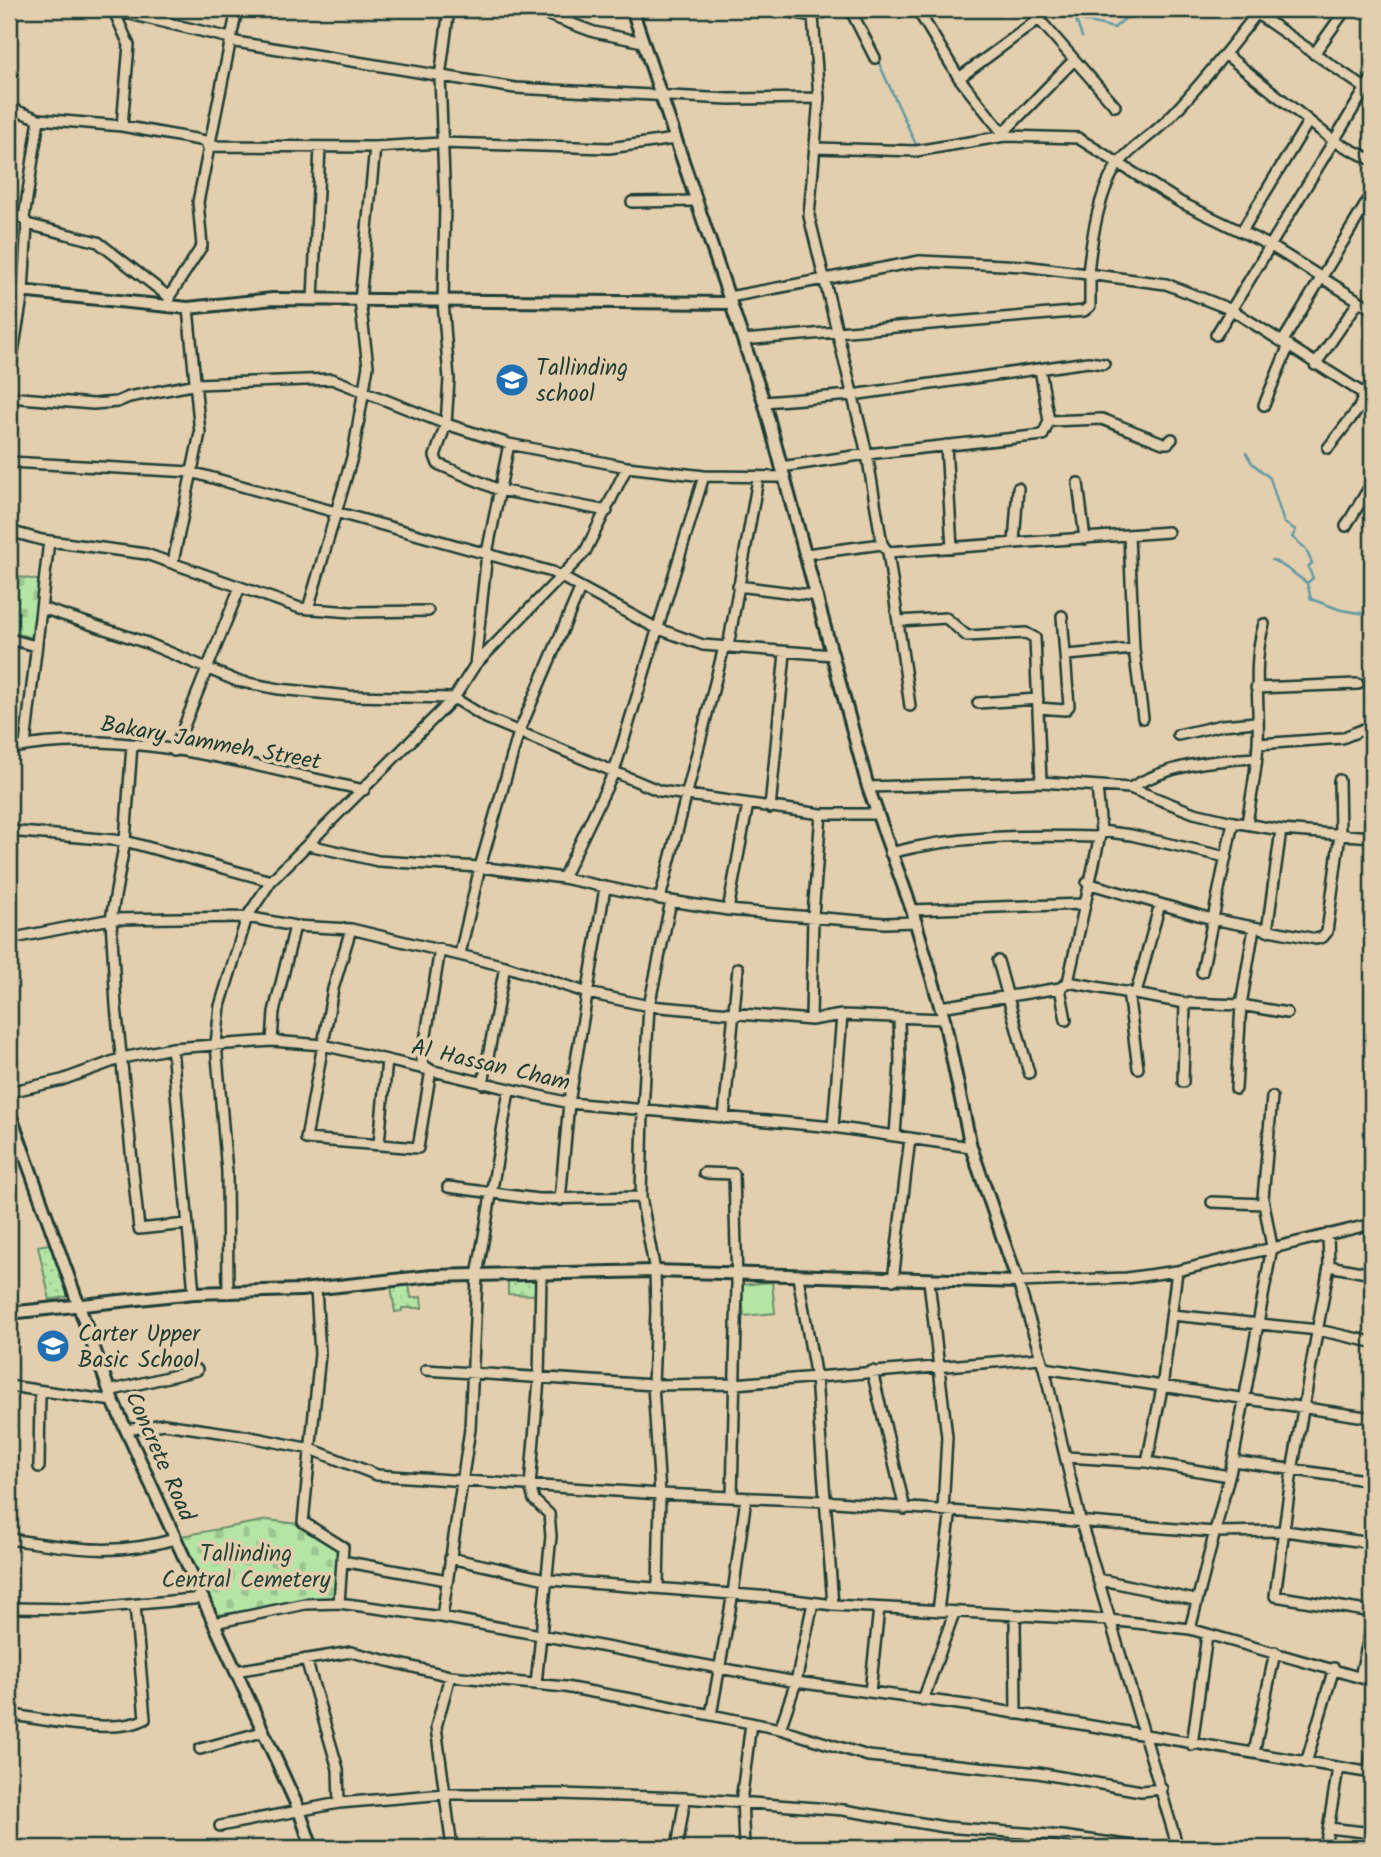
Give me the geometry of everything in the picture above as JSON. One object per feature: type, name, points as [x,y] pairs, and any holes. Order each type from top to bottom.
[{"type":"street","points":[[113,9],[230,38],[236,42],[515,88],[729,99],[819,98]]},
{"type":"street","points":[[113,9],[128,45],[122,126]]},
{"type":"street","points":[[169,302],[202,246],[198,202],[237,9]]},
{"type":"street","points":[[449,9],[440,77],[445,204],[443,301],[449,379],[446,424],[435,456],[438,464],[499,489],[607,511]]},
{"type":"street","points":[[532,9],[594,32],[643,42]]},
{"type":"street","points":[[632,9],[764,402],[868,788],[916,922],[944,1020],[971,1147],[1018,1282],[1044,1368],[1080,1519],[1178,1848]]},
{"type":"street","points":[[775,9],[813,16],[833,9]]},
{"type":"street","points":[[850,9],[875,58]]},
{"type":"street","points":[[917,9],[958,78],[1004,135]]},
{"type":"street","points":[[1030,9],[1115,106]]},
{"type":"street","points":[[958,78],[1039,19],[1047,9]]},
{"type":"street","points":[[1314,54],[1346,9]]},
{"type":"street","points":[[743,340],[1084,311],[1090,306],[1092,237],[1108,185],[1119,163],[1166,121],[1225,54],[1255,10],[1369,91]]},
{"type":"street","points":[[813,16],[819,98],[809,216],[867,454],[899,621],[910,706]]},
{"type":"street","points":[[1225,54],[1334,141],[1372,160]]},
{"type":"street","points":[[1004,135],[1074,60]]},
{"type":"street","points":[[1216,335],[1334,141],[1369,91],[1372,78]]},
{"type":"street","points":[[9,108],[38,119],[122,126],[209,144],[375,147],[441,143],[609,148],[674,139]]},
{"type":"street","points":[[9,376],[23,292],[25,221],[38,119]]},
{"type":"street","points":[[1242,231],[1308,122]]},
{"type":"street","points":[[816,148],[916,151],[1004,135],[1078,138],[1180,202],[1271,246],[1372,309]]},
{"type":"street","points":[[313,299],[320,147]]},
{"type":"street","points":[[308,609],[337,511],[364,394],[368,366],[360,301],[375,147]]},
{"type":"street","points":[[1264,405],[1286,343],[1322,276],[1372,194]]},
{"type":"street","points":[[632,202],[696,201]]},
{"type":"street","points":[[9,215],[98,242],[169,302]]},
{"type":"street","points":[[9,290],[169,302],[188,307],[273,299],[730,300],[920,261],[1024,266],[1166,284],[1232,310],[1286,343],[1315,365],[1369,395],[1328,448]]},
{"type":"street","points":[[1315,365],[1359,301]]},
{"type":"street","points":[[173,562],[200,433],[188,307]]},
{"type":"street","points":[[764,402],[852,395],[1088,362],[1104,364]]},
{"type":"street","points":[[9,397],[105,403],[197,384],[332,379],[364,394],[509,444],[627,467],[758,480],[867,454],[1043,435],[1049,421],[1040,369]]},
{"type":"street","points":[[1049,421],[1102,419],[1163,443],[1172,439]]},
{"type":"street","points":[[475,666],[487,553],[509,444]]},
{"type":"street","points":[[946,445],[953,548]]},
{"type":"street","points":[[9,461],[191,472],[487,553],[563,578],[656,628],[703,645],[833,655]]},
{"type":"street","points":[[228,1293],[227,1172],[216,1044],[220,1006],[247,918],[271,880],[454,698],[475,666],[563,578],[585,552],[627,467]]},
{"type":"street","points":[[563,878],[614,772],[637,702],[656,628],[705,476]]},
{"type":"street","points":[[660,899],[726,647],[758,480]]},
{"type":"street","points":[[1078,483],[1085,539]]},
{"type":"street","points":[[1346,526],[1372,483]]},
{"type":"street","points":[[1014,542],[1018,488]]},
{"type":"street","points":[[9,531],[50,541],[146,554],[308,609],[351,612],[428,611]]},
{"type":"street","points":[[806,554],[885,548],[953,548],[1168,532]]},
{"type":"street","points":[[1129,536],[1134,649],[1143,718]]},
{"type":"street","points":[[25,745],[50,541]]},
{"type":"street","points":[[738,586],[817,596]]},
{"type":"street","points":[[174,751],[240,587]]},
{"type":"street","points":[[460,954],[480,867],[519,732],[580,589]]},
{"type":"street","points":[[42,608],[146,643],[237,681],[279,689],[349,696],[454,698],[519,732],[660,791],[821,814],[877,814]]},
{"type":"street","points":[[978,703],[1038,704],[1068,709],[1067,655],[1062,616]]},
{"type":"street","points":[[899,621],[946,618],[967,636],[1031,635],[1035,638],[1041,782]]},
{"type":"street","points":[[1247,823],[1258,744],[1256,688],[1259,639],[1264,624]]},
{"type":"street","points":[[9,639],[36,646]]},
{"type":"street","points":[[1067,655],[1134,649]]},
{"type":"street","points":[[770,808],[785,653]]},
{"type":"street","points":[[1256,688],[1358,684]]},
{"type":"street","points":[[1178,735],[1222,725],[1256,722]]},
{"type":"street","points":[[1258,744],[1342,738],[1364,729]]},
{"type":"street","name":"Bakary Jammeh Street","points":[[9,749],[80,739],[174,751],[364,789]]},
{"type":"street","points":[[132,745],[125,841],[111,919],[139,1229],[186,1224]]},
{"type":"street","points":[[1130,788],[1147,778],[1181,767],[1256,758]]},
{"type":"street","points":[[1087,883],[1212,919],[1267,931],[1323,937],[1327,932],[1340,834],[1339,780]]},
{"type":"street","points":[[868,788],[1041,782],[1130,788],[1194,813],[1233,822],[1281,830],[1372,837]]},
{"type":"street","points":[[1066,1020],[1064,985],[1099,834],[1097,786]]},
{"type":"street","points":[[728,910],[748,804]]},
{"type":"street","points":[[811,1020],[813,915],[821,814]]},
{"type":"street","points":[[1202,972],[1210,945],[1212,919],[1233,822]]},
{"type":"street","points":[[1267,931],[1281,830]]},
{"type":"street","points":[[9,831],[125,841],[271,880]]},
{"type":"street","points":[[890,853],[970,838],[1021,834],[1099,834],[1131,835],[1226,857]]},
{"type":"street","points":[[309,845],[378,861],[480,867],[563,878],[660,899],[728,910],[884,923],[916,922]]},
{"type":"street","points":[[560,1200],[569,1102],[605,888]]},
{"type":"street","points":[[658,1587],[660,1494],[653,1385],[654,1272],[641,1198],[649,1006],[671,901]]},
{"type":"street","points":[[912,910],[1083,904]]},
{"type":"street","points":[[1138,1068],[1132,993],[1160,904]]},
{"type":"street","points":[[9,939],[111,919],[247,918],[295,926],[351,929],[460,954],[588,993],[649,1006],[811,1020],[842,1015],[944,1020]]},
{"type":"street","points":[[272,1041],[274,1012],[295,926]]},
{"type":"street","points":[[1236,1090],[1241,1005],[1254,928]]},
{"type":"street","points":[[351,929],[333,989],[306,1139],[418,1148],[431,1070],[423,1065],[422,1060],[440,949]]},
{"type":"street","points":[[998,961],[1005,996],[1029,1073]]},
{"type":"street","points":[[483,1084],[505,966]]},
{"type":"street","points":[[724,1118],[738,968]]},
{"type":"street","points":[[940,1007],[1064,985],[1185,1003],[1241,1005],[1287,1013]]},
{"type":"street","points":[[1183,1082],[1185,1003]]},
{"type":"street","points":[[833,1127],[842,1015]]},
{"type":"street","points":[[895,1135],[900,1063],[899,1018]]},
{"type":"street","name":"Al Hassan Cham","points":[[9,1092],[62,1080],[122,1058],[172,1048],[272,1041],[323,1045],[509,1091],[569,1102],[833,1127],[971,1147]]},
{"type":"street","points":[[172,1048],[194,1293]]},
{"type":"street","points":[[379,1143],[387,1060]]},
{"type":"street","points":[[442,1617],[470,1429],[477,1276],[509,1091]]},
{"type":"street","points":[[1190,1629],[1195,1600],[1233,1461],[1272,1247],[1264,1204],[1272,1097]]},
{"type":"street","name":"Concrete Road","points":[[9,1111],[111,1396],[299,1810],[312,1848]]},
{"type":"street","points":[[893,1280],[910,1138]]},
{"type":"street","points":[[704,1174],[733,1174],[735,1273],[732,1497]]},
{"type":"street","points":[[447,1187],[492,1195],[560,1200],[641,1198]]},
{"type":"street","points":[[1212,1202],[1264,1204]]},
{"type":"street","points":[[9,1313],[194,1293],[316,1289],[432,1276],[654,1272],[929,1281],[1018,1282],[1127,1278],[1177,1271],[1372,1224]]},
{"type":"street","points":[[1328,1234],[1329,1266],[1292,1471],[1275,1596],[1372,1612]]},
{"type":"street","points":[[1329,1266],[1372,1274]]},
{"type":"street","points":[[1147,1462],[1162,1388],[1177,1271]]},
{"type":"street","points":[[536,1684],[551,1536],[549,1514],[534,1500],[530,1486],[539,1379],[541,1276]]},
{"type":"street","points":[[798,1277],[816,1378],[833,1605]]},
{"type":"street","points":[[929,1281],[947,1437],[947,1510],[938,1611]]},
{"type":"street","points":[[316,1289],[320,1354],[303,1522],[343,1547],[339,1603]]},
{"type":"street","points":[[1172,1315],[1318,1330],[1372,1342]]},
{"type":"street","points":[[426,1370],[653,1385],[734,1384],[940,1364],[1041,1358]]},
{"type":"street","points":[[1044,1368],[1372,1418]]},
{"type":"street","points":[[9,1387],[111,1396],[197,1370]]},
{"type":"street","points":[[872,1371],[905,1509]]},
{"type":"street","points":[[39,1467],[40,1391]]},
{"type":"street","points":[[126,1430],[163,1424],[311,1449],[377,1475],[660,1494],[824,1501],[905,1509],[1080,1519],[1214,1532],[1285,1531],[1372,1543]]},
{"type":"street","points":[[1066,1457],[1147,1462],[1229,1476]]},
{"type":"street","points":[[1233,1461],[1372,1481]]},
{"type":"street","points":[[711,1715],[733,1594],[746,1498]]},
{"type":"street","points":[[9,1539],[109,1552],[146,1548],[175,1539]]},
{"type":"street","points":[[450,1558],[545,1579],[658,1587],[833,1605],[1109,1620],[1190,1629],[1372,1681]]},
{"type":"street","points":[[342,1561],[447,1580]]},
{"type":"street","points":[[1098,1579],[1195,1600]]},
{"type":"street","points":[[9,1608],[135,1605],[203,1598]]},
{"type":"street","points":[[214,1623],[305,1604],[339,1603],[442,1617],[718,1665],[796,1682],[1016,1714],[1371,1773],[1372,1752]]},
{"type":"street","points":[[780,1730],[796,1682],[813,1603]]},
{"type":"street","points":[[9,1714],[99,1726],[145,1720],[135,1605]]},
{"type":"street","points":[[870,1692],[879,1608]]},
{"type":"street","points":[[923,1700],[954,1613]]},
{"type":"street","points":[[1015,1616],[1016,1714]]},
{"type":"street","points":[[1360,1676],[1372,1624]]},
{"type":"street","points":[[1192,1745],[1207,1634]]},
{"type":"street","points":[[235,1671],[352,1652],[450,1676],[536,1684],[751,1723],[868,1756],[1038,1773],[1141,1790],[1161,1789]]},
{"type":"street","points":[[1254,1753],[1275,1652]]},
{"type":"street","points":[[306,1659],[338,1769],[339,1803]]},
{"type":"street","points":[[1306,1763],[1334,1668]]},
{"type":"street","points":[[450,1676],[436,1727],[452,1848]]},
{"type":"street","points":[[744,1848],[743,1803],[751,1723]]},
{"type":"street","points":[[200,1749],[262,1732]]},
{"type":"street","points":[[1325,1848],[1338,1768]]},
{"type":"street","points":[[220,1826],[339,1803],[445,1794],[685,1798],[843,1810],[945,1827],[1147,1848]]},
{"type":"street","points":[[677,1848],[685,1798]]},
{"type":"street","points":[[1329,1828],[1372,1833]]},
{"type":"street","points":[[1026,1848],[1031,1834]]},
{"type":"green space","points":[[9,575],[42,581],[34,638],[9,632]]},
{"type":"green space","points":[[55,1243],[74,1295],[50,1300],[38,1246]]},
{"type":"green space","points":[[508,1279],[537,1281],[536,1295],[508,1294]]},
{"type":"green space","points":[[772,1282],[775,1313],[744,1316],[741,1285]]},
{"type":"green space","points":[[409,1284],[411,1298],[421,1297],[422,1308],[402,1308],[402,1311],[395,1312],[391,1286]]},
{"type":"green space","name":"Tallinding Central Cemetery","points":[[268,1520],[298,1524],[340,1547],[336,1597],[217,1615],[181,1536]]},
{"type":"waterway","points":[[1055,15],[1063,10],[1084,9]]},
{"type":"waterway","points":[[1082,20],[1114,28],[1136,9]]},
{"type":"waterway","points":[[1073,11],[1082,37]]},
{"type":"waterway","points":[[877,59],[918,149]]},
{"type":"waterway","points":[[1246,453],[1252,463],[1270,478],[1284,523],[1296,530],[1292,537],[1305,548],[1312,563],[1308,567],[1313,578],[1307,583]]},
{"type":"waterway","points":[[1272,560],[1307,583],[1311,599],[1341,610],[1372,615]]},
{"type":"place","name":"Tallinding school","points":[[512,380]]},
{"type":"place","name":"Carter Upper Basic School","points":[[53,1346]]}]
